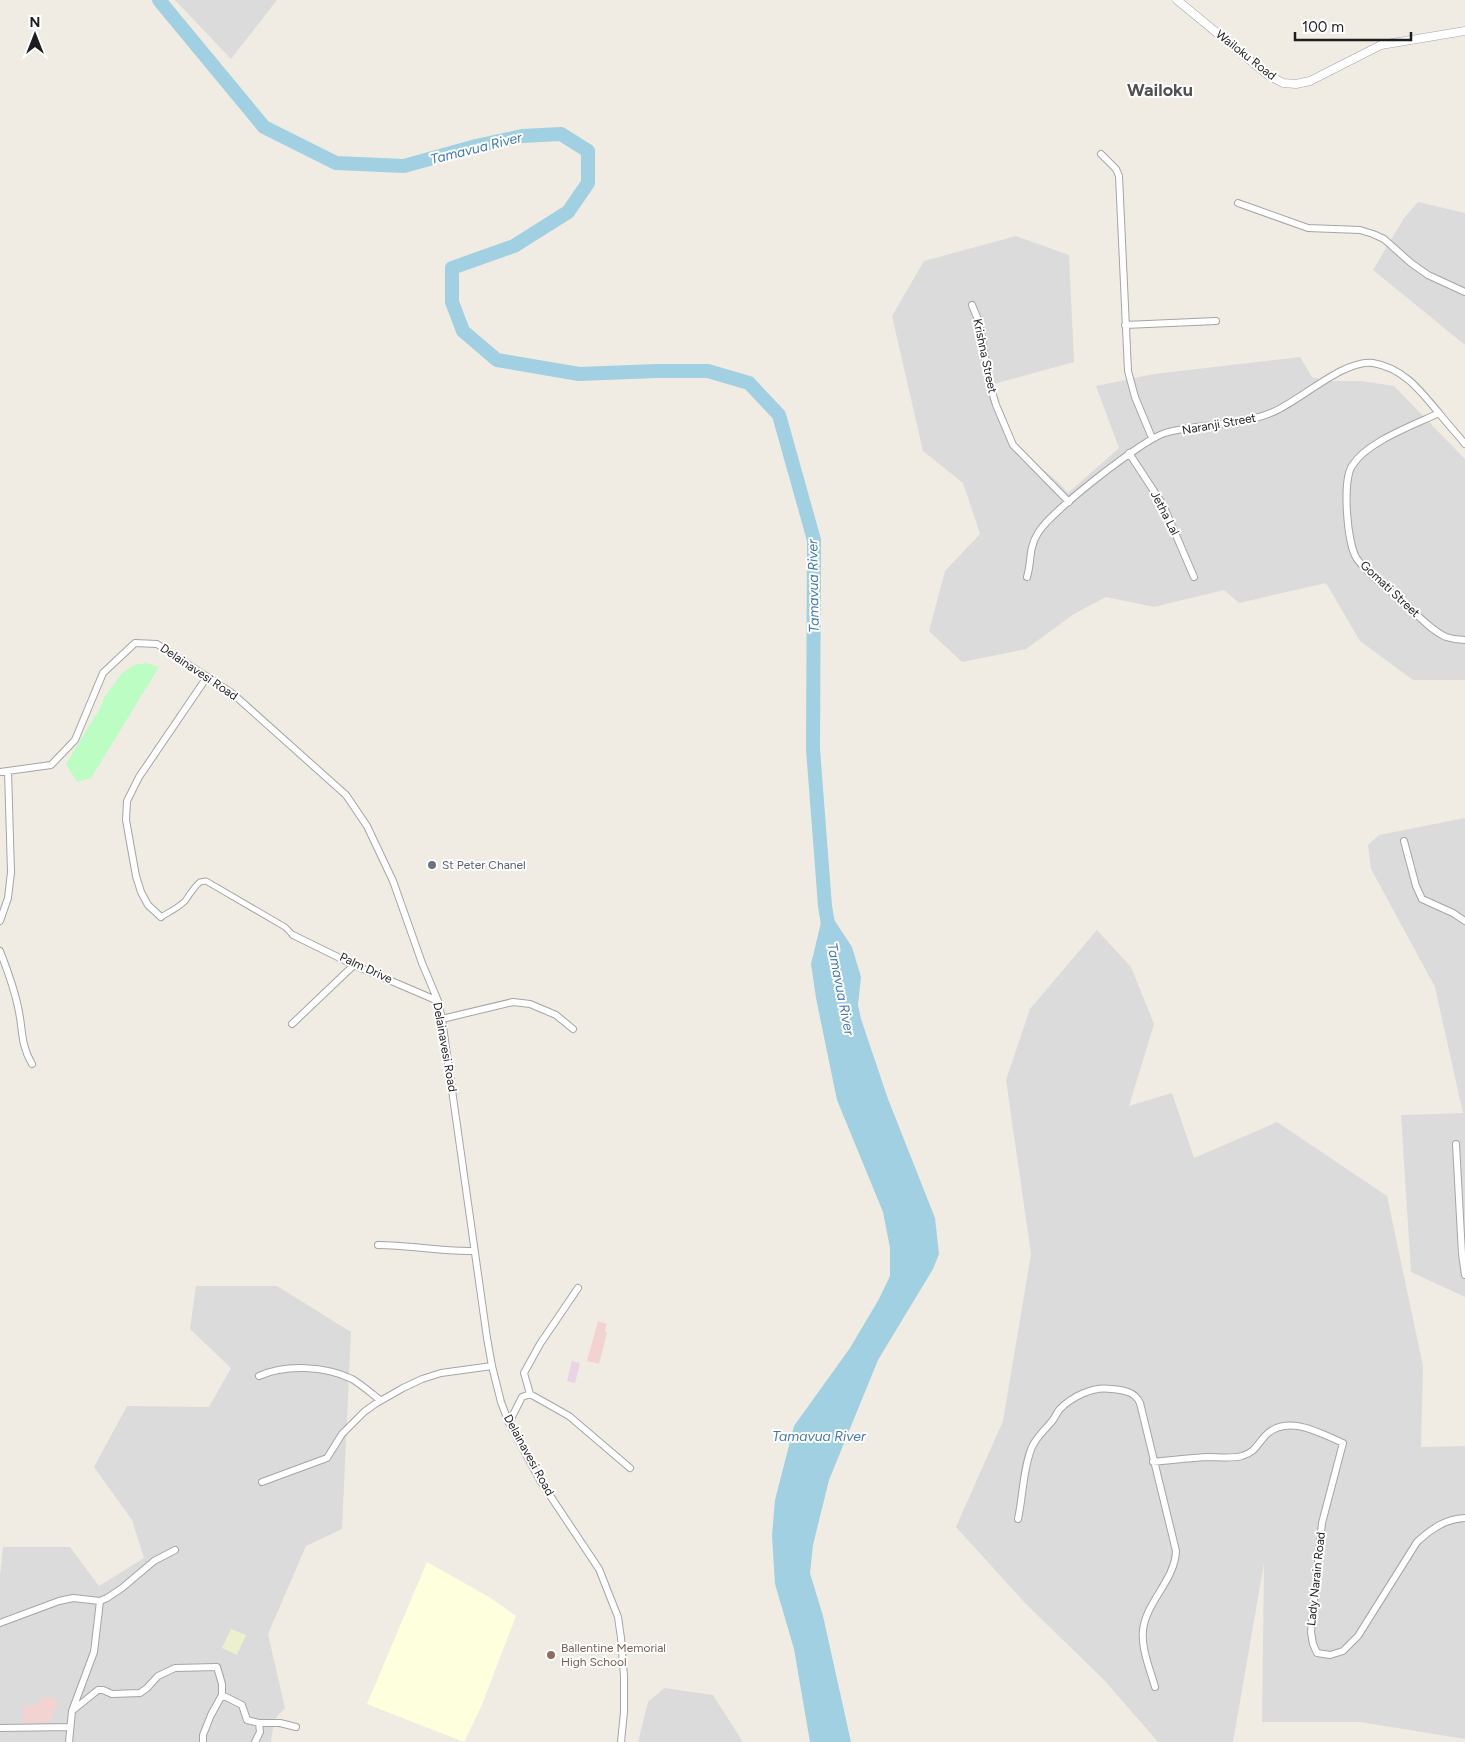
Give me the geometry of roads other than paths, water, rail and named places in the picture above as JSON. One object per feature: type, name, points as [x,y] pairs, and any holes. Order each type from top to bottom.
[{"type":"street","name":"Wailoku Road","points":[[1177,0],[1268,75],[1283,82],[1296,84],[1310,81],[1381,45],[1465,31]]},
{"type":"street","points":[[1101,154],[1116,169],[1120,182],[1128,371],[1132,387],[1152,438]]},
{"type":"street","points":[[1238,203],[1308,228],[1360,230],[1373,234],[1384,239],[1428,275],[1465,292]]},
{"type":"street","name":"Krishna Street","points":[[972,305],[979,322],[990,385],[1013,445],[1069,502]]},
{"type":"street","points":[[1125,325],[1216,321]]},
{"type":"street","name":"Naranji Street","points":[[1027,576],[1030,553],[1038,532],[1069,502],[1152,438],[1166,433],[1231,424],[1274,412],[1299,398],[1321,382],[1351,367],[1371,363],[1395,369],[1418,387],[1465,444]]},
{"type":"street","name":"Gomati Street","points":[[1439,413],[1375,443],[1352,464],[1349,470],[1347,489],[1348,530],[1357,558],[1377,579],[1432,628],[1448,637],[1465,640]]},
{"type":"street","name":"Jetha Lal","points":[[1129,454],[1162,505],[1194,577]]},
{"type":"street","name":"Delainavesi Road","points":[[0,772],[51,764],[75,740],[103,673],[135,643],[157,644],[232,693],[346,795],[367,826],[393,881],[422,963],[438,1001],[492,1366],[501,1402],[509,1423],[541,1482],[599,1568],[618,1617],[622,1638],[624,1712],[621,1742]]},
{"type":"street","points":[[207,677],[139,777],[127,801],[126,820],[136,876],[148,905],[160,917],[180,905],[200,882],[206,881],[285,926],[293,935]]},
{"type":"street","points":[[0,921],[8,898],[11,872],[8,771]]},
{"type":"street","points":[[1404,841],[1416,886],[1422,899],[1453,913],[1465,921]]},
{"type":"street","name":"Palm Drive","points":[[293,935],[438,1001]]},
{"type":"street","points":[[0,951],[19,1008],[22,1042],[32,1064]]},
{"type":"street","points":[[292,1024],[354,964]]},
{"type":"street","points":[[442,1019],[513,1002],[530,1004],[556,1015],[573,1029]]},
{"type":"street","points":[[1456,1144],[1462,1254],[1465,1275]]},
{"type":"street","points":[[378,1245],[474,1251]]},
{"type":"street","points":[[530,1394],[524,1373],[540,1344],[578,1288]]},
{"type":"street","points":[[262,1482],[327,1458],[342,1434],[364,1412],[380,1400],[432,1376],[452,1371],[492,1366]]},
{"type":"street","points":[[259,1376],[282,1370],[310,1369],[329,1372],[358,1382],[380,1400]]},
{"type":"street","points":[[1018,1519],[1032,1448],[1039,1435],[1054,1419],[1059,1410],[1079,1396],[1092,1390],[1107,1388],[1134,1394],[1140,1403],[1176,1551],[1175,1562],[1143,1628],[1143,1644],[1155,1687]]},
{"type":"street","points":[[509,1423],[522,1396],[530,1394],[569,1416],[630,1468]]},
{"type":"street","name":"Lady Narain Road","points":[[1153,1462],[1197,1458],[1233,1458],[1253,1452],[1273,1428],[1280,1426],[1305,1428],[1344,1443],[1322,1522],[1311,1632],[1317,1653],[1330,1655],[1344,1650],[1358,1636],[1417,1542],[1429,1531],[1444,1522],[1465,1518]]},
{"type":"street","points":[[0,1623],[58,1601],[72,1598],[100,1601],[122,1588],[154,1561],[175,1550]]},
{"type":"street","points":[[69,1742],[72,1711],[94,1652],[100,1601]]},
{"type":"street","points":[[72,1711],[98,1690],[104,1690],[112,1694],[140,1693],[158,1676],[175,1668],[218,1667],[222,1684],[222,1695],[210,1714],[203,1742]]},
{"type":"street","points":[[222,1695],[242,1705],[247,1720],[259,1723],[280,1723],[296,1727]]},
{"type":"street","points":[[255,1742],[260,1732],[259,1723]]},
{"type":"street","points":[[0,1728],[70,1727]]},
{"type":"water","name":"Tamavua River","points":[[825,906],[852,947],[861,977],[858,1005],[861,1019],[888,1099],[935,1218],[939,1254],[933,1269],[878,1360],[829,1480],[813,1545],[810,1573],[823,1616],[851,1742],[810,1742],[794,1649],[775,1584],[772,1536],[775,1500],[794,1426],[850,1348],[879,1299],[890,1276],[890,1248],[883,1212],[837,1100],[816,998],[811,964]]},
{"type":"waterway","name":"Tamavua River","points":[[159,0],[264,127],[336,163],[404,166],[476,146],[522,136],[561,134],[588,151],[588,183],[568,212],[514,246],[452,268],[452,302],[463,331],[497,360],[579,374],[708,371],[749,383],[779,415],[814,540],[813,749],[828,924]]},
{"type":"place","name":"St Peter Chanel","points":[[432,865]]},
{"type":"place","name":"Ballentine Memorial High School","points":[[551,1655]]},
{"type":"district","name":"Wailoku","points":[[1160,90]]}]
